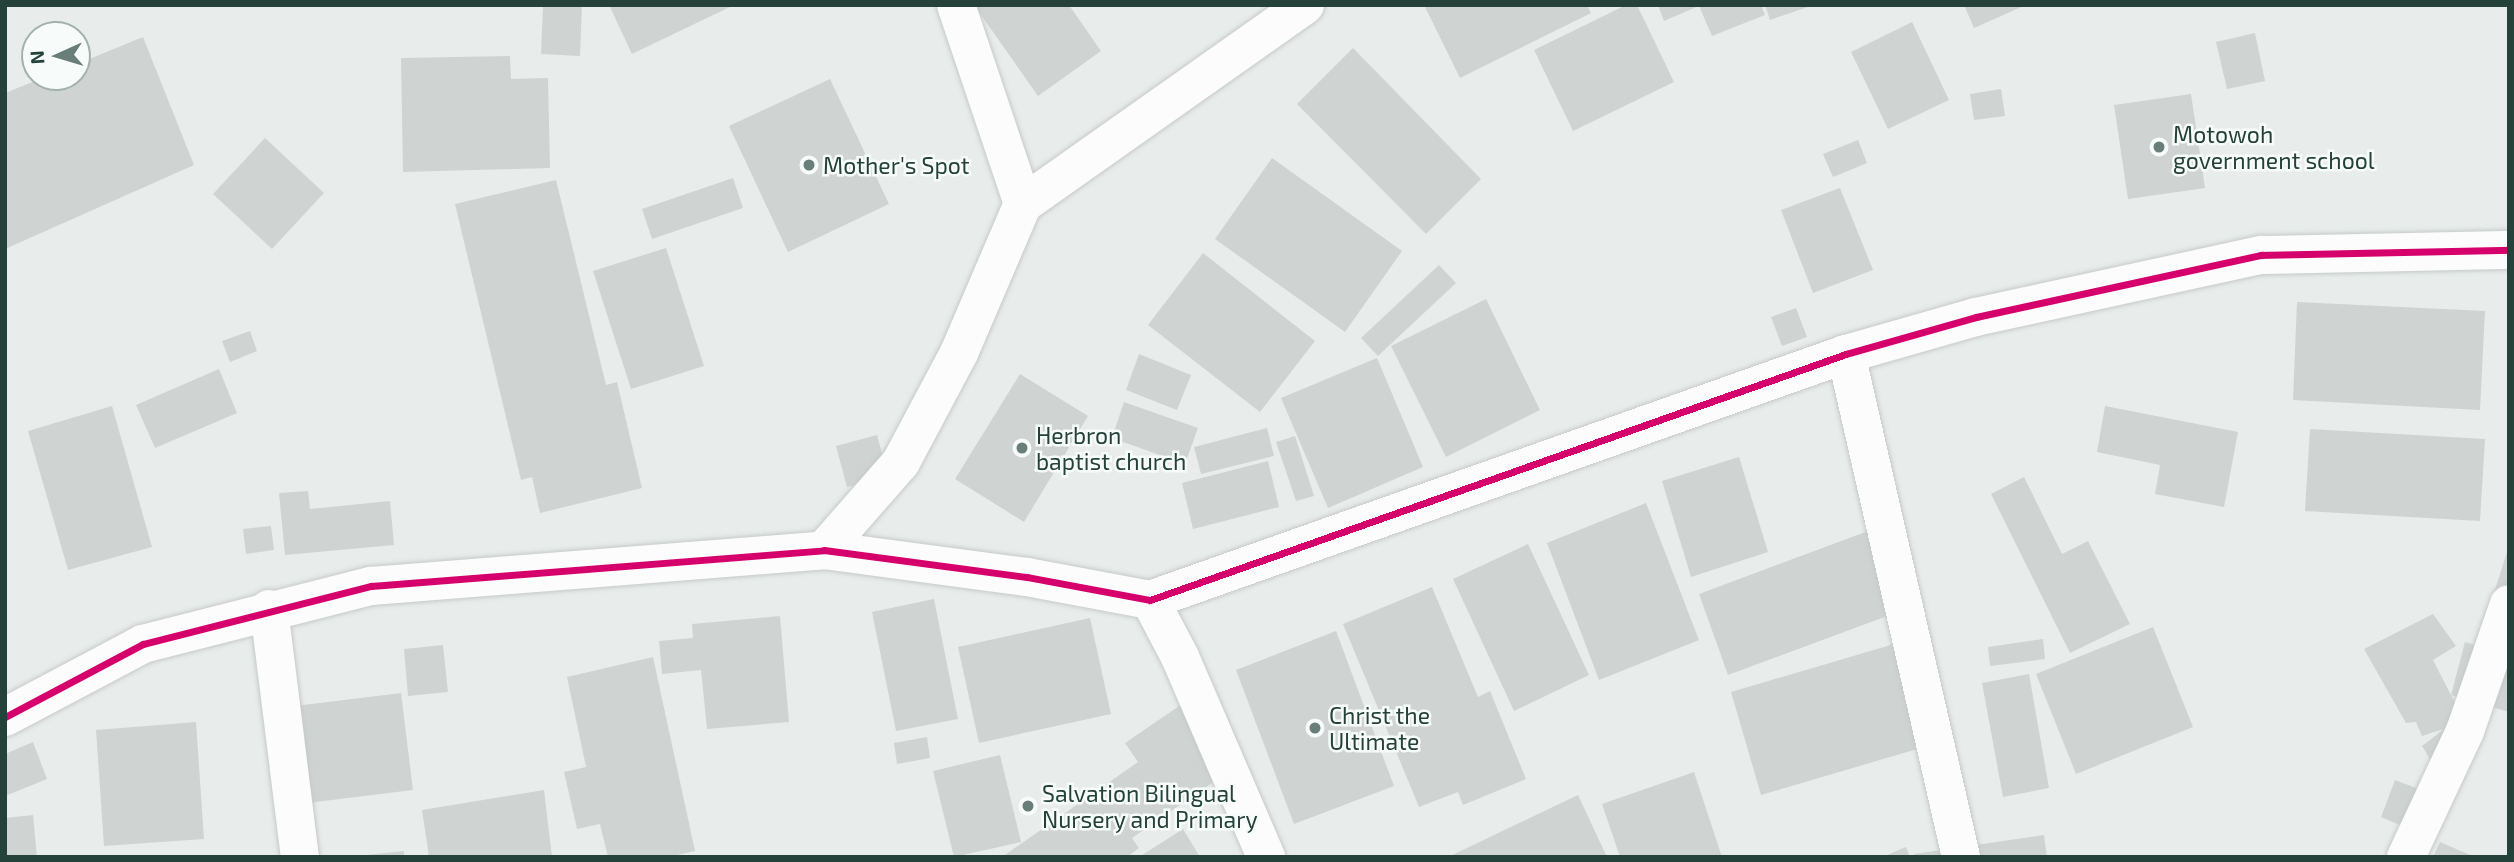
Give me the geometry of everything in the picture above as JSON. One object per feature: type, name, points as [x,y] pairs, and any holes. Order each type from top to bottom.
[{"type":"street","points":[[956,5],[1023,204]]},
{"type":"street","points":[[824,550],[901,462],[959,353],[1023,204],[1305,5]]},
{"type":"street","points":[[7,710],[143,644],[269,609],[371,586],[824,550],[1027,577],[1150,600],[1846,354],[1976,317],[2261,255],[2509,250]]},
{"type":"street","points":[[1846,354],[1961,857]]},
{"type":"street","points":[[1150,600],[1180,657],[1266,857]]},
{"type":"street","points":[[2406,857],[2465,731],[2509,604]]},
{"type":"street","points":[[269,609],[300,857]]},
{"type":"building","points":[[543,5],[582,5],[580,56],[541,54]]},
{"type":"building","points":[[609,5],[734,5],[632,54]]},
{"type":"building","points":[[974,5],[1069,5],[1101,51],[1038,96]]},
{"type":"building","points":[[1424,5],[1587,5],[1591,13],[1460,78]]},
{"type":"building","points":[[1626,5],[1637,5],[1674,82],[1573,131],[1534,50]]},
{"type":"building","points":[[1658,5],[1761,5],[1765,15],[1712,36],[1699,6],[1664,21]]},
{"type":"building","points":[[1765,5],[1810,5],[1811,6],[1770,20]]},
{"type":"building","points":[[1964,5],[2026,5],[1974,28]]},
{"type":"building","points":[[1912,22],[1949,100],[1888,129],[1851,52]]},
{"type":"building","points":[[2255,33],[2265,81],[2227,89],[2216,42]]},
{"type":"building","points":[[143,37],[194,165],[5,249],[5,93],[21,87],[21,91],[91,91],[91,58]]},
{"type":"building","points":[[1353,48],[1481,179],[1426,234],[1297,104]]},
{"type":"building","points":[[510,56],[511,79],[548,78],[550,168],[403,172],[401,58]]},
{"type":"building","name":"Mother's Spot","points":[[830,79],[889,204],[788,252],[729,126]]},
{"type":"building","points":[[2001,89],[2005,116],[1974,120],[1970,94]]},
{"type":"building","name":"Motowoh government school","points":[[2191,94],[2205,188],[2128,199],[2114,105]]},
{"type":"building","points":[[265,138],[324,193],[272,249],[213,194]]},
{"type":"building","points":[[1858,140],[1867,163],[1833,177],[1823,154]]},
{"type":"building","points":[[1272,158],[1402,251],[1345,332],[1215,239]]},
{"type":"building","points":[[733,178],[743,208],[652,239],[642,209]]},
{"type":"building","points":[[556,180],[606,385],[617,382],[642,488],[540,513],[532,477],[521,480],[455,204]]},
{"type":"building","points":[[1840,188],[1873,270],[1813,293],[1781,210]]},
{"type":"building","points":[[666,248],[704,366],[631,389],[593,271]]},
{"type":"building","points":[[1203,253],[1315,341],[1260,412],[1148,325]]},
{"type":"building","points":[[1439,265],[1456,283],[1378,356],[1361,338]]},
{"type":"building","points":[[1486,299],[1540,410],[1446,457],[1391,346]]},
{"type":"building","points":[[2297,302],[2485,311],[2480,410],[2293,400]]},
{"type":"building","points":[[1796,308],[1807,337],[1782,346],[1771,317]]},
{"type":"building","points":[[250,331],[257,351],[230,362],[222,341]]},
{"type":"building","points":[[1139,354],[1191,375],[1177,410],[1126,390]]},
{"type":"building","points":[[1377,358],[1423,467],[1328,508],[1281,398]]},
{"type":"building","points":[[219,369],[237,413],[155,448],[136,405]]},
{"type":"building","name":"Herbron baptist church","points":[[1020,374],[1088,416],[1024,522],[955,479]]},
{"type":"building","points":[[1124,402],[1198,428],[1185,464],[1112,438]]},
{"type":"building","points":[[112,406],[152,547],[68,570],[28,431]]},
{"type":"building","points":[[2105,406],[2238,432],[2224,507],[2155,494],[2160,465],[2097,452]]},
{"type":"building","points":[[1267,428],[1274,456],[1201,474],[1194,447]]},
{"type":"building","points":[[2310,429],[2485,439],[2480,521],[2305,511]]},
{"type":"building","points":[[877,435],[888,476],[847,487],[836,446]]},
{"type":"building","points":[[1295,436],[1314,496],[1296,501],[1276,442]]},
{"type":"building","points":[[1739,457],[1768,552],[1691,577],[1662,481]]},
{"type":"building","points":[[1268,461],[1279,507],[1193,529],[1182,483]]},
{"type":"building","points":[[2024,477],[2062,554],[2088,541],[2130,624],[2070,653],[1991,494]]},
{"type":"building","points":[[308,491],[310,509],[390,501],[394,545],[285,555],[279,493]]},
{"type":"building","points":[[1646,503],[1699,640],[1599,680],[1547,543]]},
{"type":"building","points":[[271,526],[274,550],[246,554],[243,529]]},
{"type":"building","points":[[1868,531],[1898,612],[1728,675],[1699,594]]},
{"type":"building","points":[[1528,544],[1589,675],[1514,711],[1453,579]]},
{"type":"building","points":[[2509,546],[2509,638],[2482,630]]},
{"type":"building","points":[[1432,587],[1478,697],[1490,691],[1526,779],[1463,805],[1458,792],[1419,807],[1343,624]]},
{"type":"building","points":[[934,599],[958,719],[896,731],[872,612]]},
{"type":"building","points":[[2433,614],[2456,646],[2433,660],[2465,722],[2422,736],[2416,722],[2406,723],[2364,649]]},
{"type":"building","points":[[780,616],[789,722],[707,729],[701,670],[662,674],[659,641],[693,638],[692,624]]},
{"type":"building","points":[[1090,618],[1111,714],[979,743],[958,647]]},
{"type":"building","points":[[2153,627],[2193,727],[2076,774],[2036,674]]},
{"type":"building","name":"Christ the Ultimate","points":[[1336,631],[1394,786],[1294,824],[1236,670]]},
{"type":"building","points":[[2043,639],[2045,659],[1990,666],[1988,647]]},
{"type":"building","points":[[2465,642],[2509,654],[2509,712],[2451,695]]},
{"type":"building","points":[[1894,644],[1924,747],[1761,795],[1731,692]]},
{"type":"building","points":[[443,645],[448,692],[408,696],[404,649]]},
{"type":"building","points":[[653,657],[695,851],[669,857],[608,857],[600,824],[577,829],[564,772],[586,767],[567,677]]},
{"type":"building","points":[[2029,674],[2049,788],[2003,797],[1982,683]]},
{"type":"building","points":[[401,693],[413,790],[283,806],[271,709]]},
{"type":"building","points":[[1182,704],[1228,772],[1132,838],[1139,848],[1127,857],[1002,857],[1138,762],[1125,743]]},
{"type":"building","points":[[196,722],[204,839],[104,846],[96,730]]},
{"type":"building","points":[[2447,727],[2456,739],[2430,759],[2422,746]]},
{"type":"building","points":[[927,737],[930,758],[897,764],[894,743]]},
{"type":"building","points":[[33,742],[47,779],[5,796],[5,754]]},
{"type":"building","points":[[1000,755],[1021,842],[954,857],[933,771]]},
{"type":"building","points":[[1694,772],[1722,857],[1620,857],[1602,804]]},
{"type":"building","points":[[2395,780],[2427,792],[2412,830],[2381,817]]},
{"type":"building","points":[[544,790],[552,857],[429,857],[422,810]]},
{"type":"building","points":[[1578,795],[1607,857],[1448,857]]},
{"type":"building","points":[[33,815],[37,857],[5,857],[5,818]]},
{"type":"building","points":[[1183,829],[1200,857],[1139,857]]},
{"type":"building","points":[[2044,835],[2047,857],[1914,857],[1914,854]]},
{"type":"building","points":[[2440,842],[2475,857],[2433,857]]},
{"type":"building","points":[[1906,847],[1910,857],[1882,857]]},
{"type":"building","points":[[404,851],[404,857],[366,857],[366,855]]},
{"type":"cycle path","points":[[5,717],[143,644],[371,586],[824,550],[1027,577],[1150,600],[1846,354],[1976,317],[2261,255],[2509,250]]},
{"type":"place","name":"Motowoh government school","points":[[2159,147]]},
{"type":"place","name":"Mother's Spot","points":[[809,165]]},
{"type":"place","name":"Herbron baptist church","points":[[1022,448]]},
{"type":"place","name":"Christ the Ultimate","points":[[1315,728]]},
{"type":"place","name":"Salvation Bilingual Nursery and Primary","points":[[1028,806]]}]
